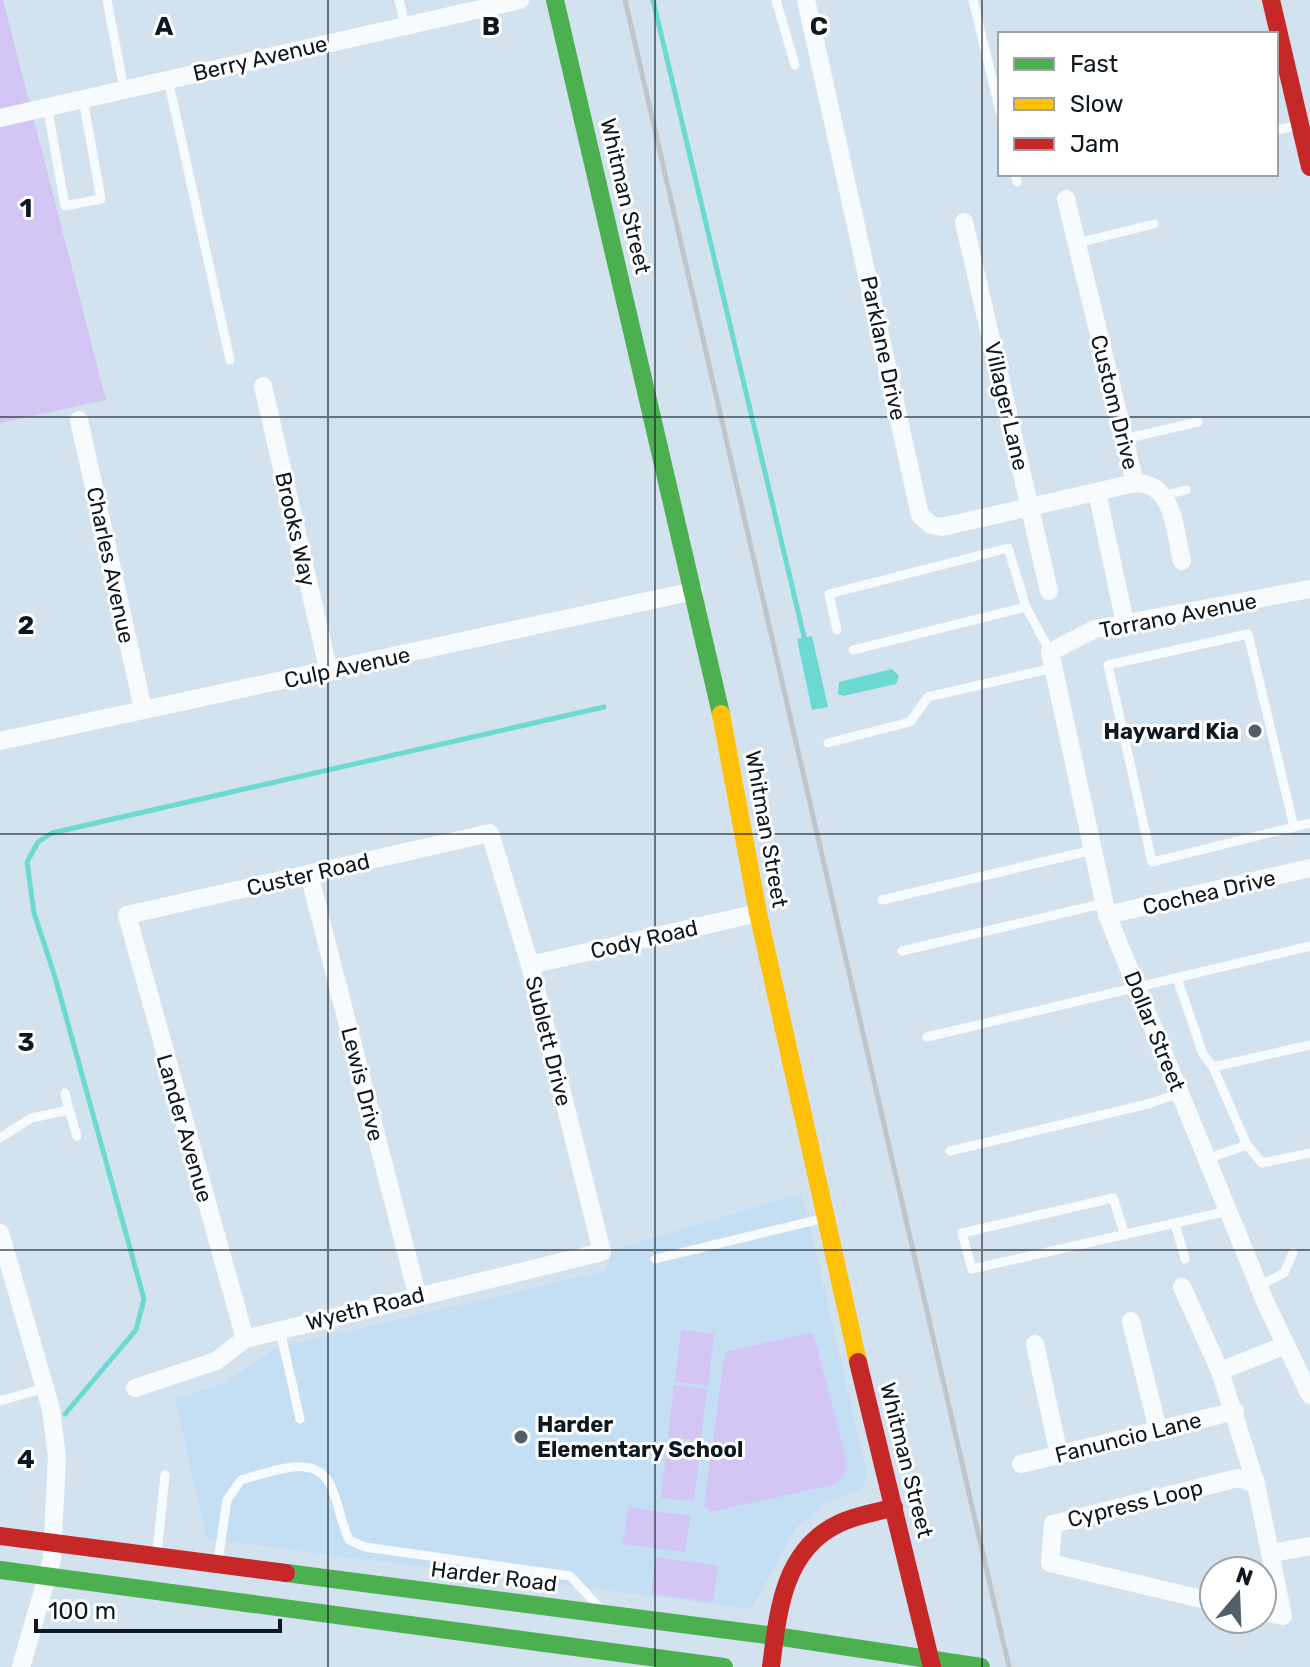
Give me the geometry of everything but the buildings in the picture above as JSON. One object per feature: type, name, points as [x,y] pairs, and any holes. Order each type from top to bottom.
[{"type":"street","name":"Berry Avenue","points":[[0,118],[405,25],[468,6],[520,0]]},
{"type":"street","name":"Whitman Street","points":[[555,0],[694,591],[729,752],[758,913],[824,1219],[932,1667]]},
{"type":"street","name":"Parklane Drive","points":[[806,0],[920,515],[937,527],[1097,492]]},
{"type":"street","points":[[1271,0],[1310,167]]},
{"type":"street","name":"Custom Drive","points":[[1066,199],[1135,483],[1097,492],[1125,623]]},
{"type":"street","name":"Villager Lane","points":[[964,222],[1049,591]]},
{"type":"street","name":"Brooks Way","points":[[263,386],[329,672]]},
{"type":"street","name":"Charles Avenue","points":[[79,420],[143,709]]},
{"type":"street","points":[[1135,483],[1150,483],[1166,495],[1182,561]]},
{"type":"street","name":"Torrano Avenue","points":[[1052,660],[1095,629],[1310,589]]},
{"type":"street","name":"Culp Avenue","points":[[0,741],[694,591]]},
{"type":"street","name":"Dollar Street","points":[[1052,660],[1106,909],[1259,1286],[1310,1395]]},
{"type":"street","name":"Custer Road","points":[[127,915],[490,833]]},
{"type":"street","name":"Sublett Drive","points":[[490,833],[530,965],[602,1252]]},
{"type":"street","name":"Cochea Drive","points":[[1106,909],[1310,868]]},
{"type":"street","name":"Lewis Drive","points":[[309,874],[417,1294]]},
{"type":"street","name":"Cody Road","points":[[530,965],[758,913]]},
{"type":"street","name":"Lander Avenue","points":[[127,915],[245,1339]]},
{"type":"street","points":[[0,1233],[45,1388],[57,1457],[49,1576],[21,1667]]},
{"type":"street","name":"Wyeth Road","points":[[135,1388],[216,1361],[245,1339],[417,1294],[602,1252]]},
{"type":"street","points":[[1182,1287],[1235,1411],[1273,1553],[1310,1546]]},
{"type":"street","points":[[1131,1321],[1158,1430]]},
{"type":"street","points":[[1035,1344],[1059,1455]]},
{"type":"street","points":[[1220,1371],[1286,1345]]},
{"type":"street","name":"Fanuncio Lane","points":[[1021,1464],[1235,1411]]},
{"type":"street","name":"Cypress Loop","points":[[1198,1598],[1050,1563],[1053,1524],[1238,1478],[1256,1484]]},
{"type":"street","points":[[771,1667],[786,1581],[803,1549],[838,1524],[894,1507]]},
{"type":"street","name":"Harder Road","points":[[0,1536],[775,1636],[981,1667]]},
{"type":"street","points":[[0,1570],[724,1667]]},
{"type":"street","points":[[1278,1584],[1283,1616],[1278,1615]]},
{"type":"lane","points":[[107,0],[124,89]]},
{"type":"lane","points":[[399,0],[405,25]]},
{"type":"lane","points":[[776,0],[795,65]]},
{"type":"lane","points":[[973,0],[998,104]]},
{"type":"lane","points":[[168,79],[230,360]]},
{"type":"lane","points":[[47,105],[65,206],[101,199],[83,98]]},
{"type":"lane","points":[[1278,130],[1300,125]]},
{"type":"lane","points":[[1077,243],[1154,224]]},
{"type":"lane","points":[[1124,439],[1198,422]]},
{"type":"lane","points":[[1166,495],[1186,490]]},
{"type":"lane","points":[[828,743],[910,722],[928,697],[1052,660],[1026,607],[1008,548],[829,594],[837,630]]},
{"type":"lane","points":[[853,650],[1026,607]]},
{"type":"lane","points":[[1294,827],[1248,634],[1108,665],[1152,862],[1294,827],[1310,823]]},
{"type":"lane","points":[[882,900],[1093,850]]},
{"type":"lane","points":[[902,951],[1106,909]]},
{"type":"lane","points":[[927,1037],[1310,946]]},
{"type":"lane","points":[[1177,978],[1203,1054],[1213,1067],[1247,1145],[1262,1163],[1310,1153]]},
{"type":"lane","points":[[1213,1067],[1310,1045]]},
{"type":"lane","points":[[65,1093],[77,1136]]},
{"type":"lane","points":[[950,1151],[1148,1104],[1180,1093]]},
{"type":"lane","points":[[0,1138],[31,1118],[69,1110]]},
{"type":"lane","points":[[1207,1159],[1247,1145]]},
{"type":"lane","points":[[1125,1235],[1113,1198],[962,1233],[972,1269],[1125,1235],[1228,1211]]},
{"type":"lane","points":[[655,1259],[824,1219]]},
{"type":"lane","points":[[1175,1223],[1185,1259]]},
{"type":"lane","points":[[1259,1286],[1284,1273],[1293,1253]]},
{"type":"lane","points":[[280,1330],[300,1419]]},
{"type":"lane","points":[[0,1401],[45,1388]]},
{"type":"lane","points":[[217,1564],[227,1500],[241,1480],[302,1465],[318,1470],[330,1484],[349,1540],[357,1544],[570,1576],[606,1615]]},
{"type":"lane","points":[[156,1556],[165,1475]]},
{"type":"shaded area","points":[[0,0],[3,0],[106,400],[0,423]]},
{"type":"shaded area","points":[[812,636],[828,707],[812,710],[797,639]]},
{"type":"shaded area","points":[[892,669],[899,676],[896,684],[843,696],[838,694],[839,682]]},
{"type":"shaded area","name":"Harder Elementary School","points":[[802,1193],[867,1474],[864,1485],[858,1490],[824,1504],[796,1528],[751,1609],[207,1539],[175,1399],[227,1382],[275,1348],[605,1271],[613,1250]]},
{"type":"shaded area","points":[[681,1330],[714,1334],[708,1386],[675,1382]]},
{"type":"shaded area","points":[[809,1333],[814,1335],[847,1463],[845,1473],[836,1484],[710,1512],[704,1505],[725,1352]]},
{"type":"shaded area","points":[[674,1385],[707,1389],[701,1441],[668,1437]]},
{"type":"shaded area","points":[[667,1446],[700,1450],[694,1501],[661,1498]]},
{"type":"shaded area","points":[[628,1507],[690,1516],[685,1552],[623,1544]]},
{"type":"shaded area","points":[[656,1557],[718,1566],[713,1602],[651,1594]]},
{"type":"waterway","points":[[653,0],[805,641]]},
{"type":"waterway","points":[[65,1414],[136,1330],[144,1299],[55,977],[34,913],[27,862],[38,842],[52,833],[604,707]]},
{"type":"railway","points":[[625,0],[1009,1667]]},
{"type":"traffic: fast","points":[[555,0],[721,714]]},
{"type":"traffic: fast","points":[[0,1570],[724,1667]]},
{"type":"traffic: fast","points":[[286,1573],[775,1636],[981,1667]]},
{"type":"traffic: slow","points":[[721,714],[758,913],[858,1362]]},
{"type":"traffic: jam","points":[[1271,0],[1310,167]]},
{"type":"traffic: jam","points":[[858,1362],[932,1667]]},
{"type":"traffic: jam","points":[[771,1667],[781,1604],[795,1565],[806,1549],[821,1534],[840,1523],[894,1507]]},
{"type":"traffic: jam","points":[[0,1536],[286,1573]]},
{"type":"place","name":"Hayward Kia","points":[[1255,731]]},
{"type":"place","name":"Harder Elementary School","points":[[521,1437]]}]
